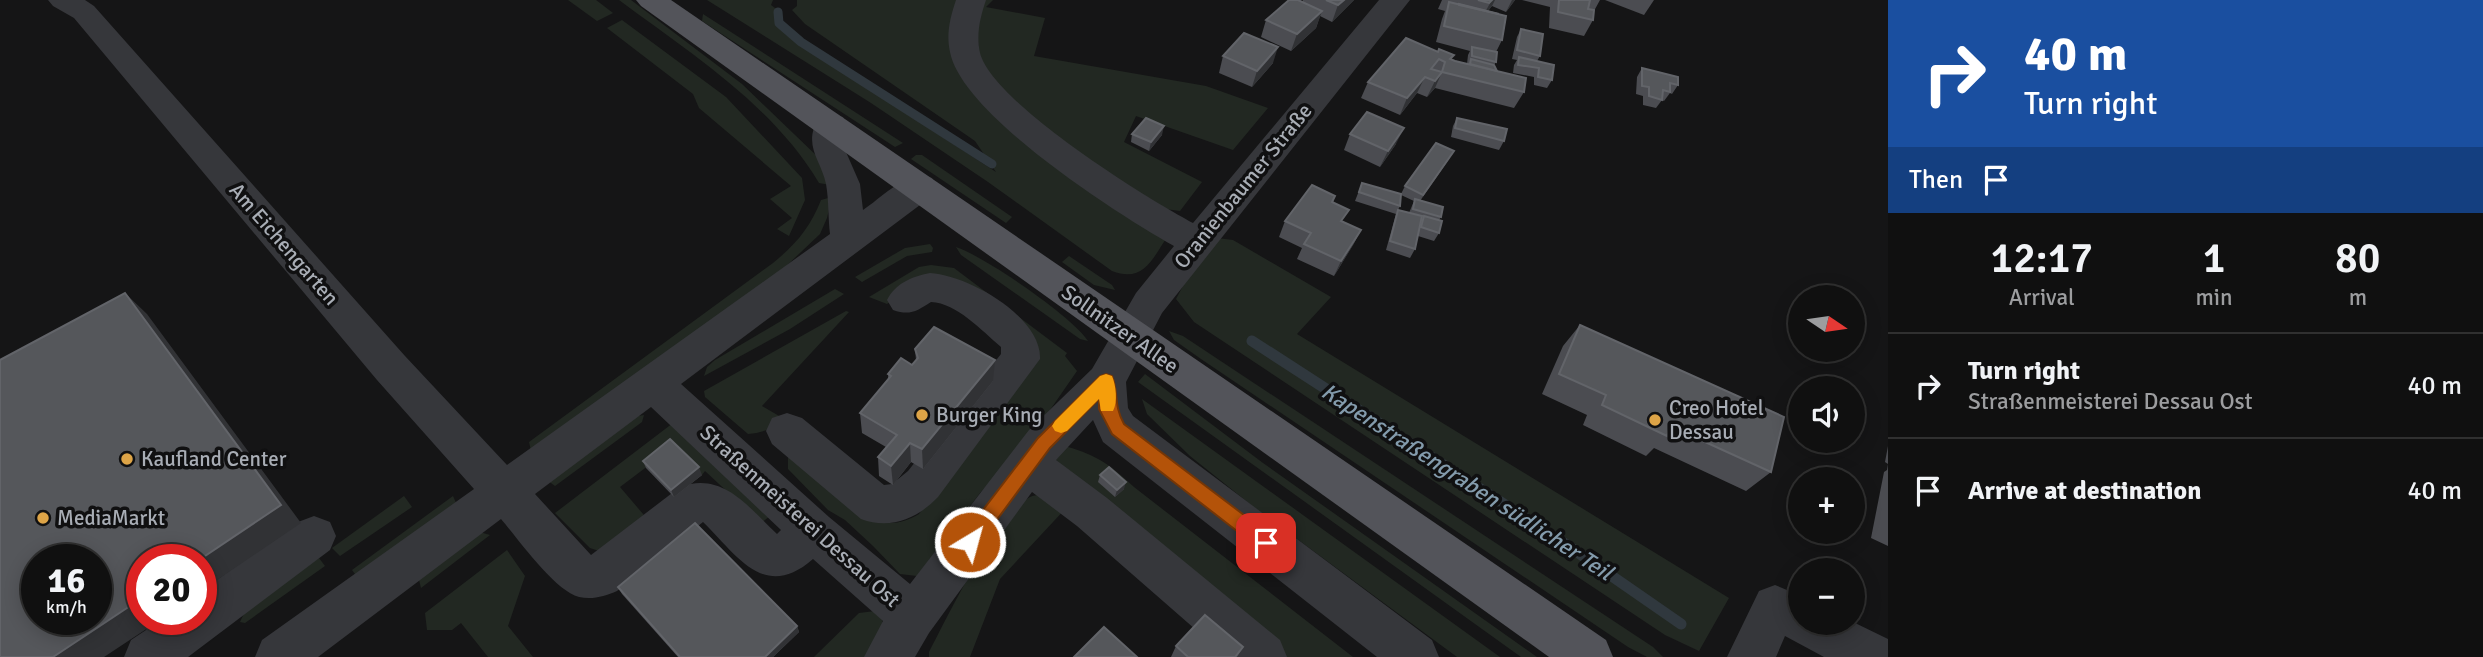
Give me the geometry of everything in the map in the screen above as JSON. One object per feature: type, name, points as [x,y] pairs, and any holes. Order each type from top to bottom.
[{"type":"main road","name":"Sollnitzer Allee","points":[[651,0],[1589,657]]},
{"type":"street","name":"Am Eichengarten","points":[[63,0],[84,12],[358,330],[582,576],[601,576],[695,501],[713,504],[770,557],[787,553],[813,531]]},
{"type":"street","points":[[971,0],[963,25],[965,54],[979,82],[1031,131],[1099,183],[1134,207],[1197,242]]},
{"type":"street","name":"Oranienbaumer Straße","points":[[1106,381],[1149,303],[1395,0]]},
{"type":"street","points":[[831,125],[829,153],[837,165],[843,184],[848,238]]},
{"type":"street","points":[[279,657],[920,187]]},
{"type":"street","points":[[786,431],[876,505],[889,506],[908,499],[923,484],[1020,359],[1021,346],[1015,336],[956,293],[931,287],[917,291],[906,300]]},
{"type":"street","points":[[914,617],[1044,443],[1106,381]]},
{"type":"street","points":[[1106,381],[1108,409],[1118,429],[1415,657]]},
{"type":"street","name":"Straßenmeisterei Dessau Ost","points":[[652,383],[813,531],[914,617],[888,657]]},
{"type":"street","points":[[1028,464],[1093,512],[1263,657]]},
{"type":"street","points":[[177,639],[314,536]]},
{"type":"street","points":[[1751,657],[1775,607],[1788,614]]},
{"type":"street","points":[[1830,635],[1873,657]]},
{"type":"shaded area","points":[[568,0],[596,0],[613,13],[597,21]]},
{"type":"shaded area","points":[[619,0],[631,0],[742,84],[820,159],[830,185],[819,183],[778,129],[728,82]]},
{"type":"shaded area","points":[[707,0],[773,0],[771,5],[779,11],[785,34],[996,172],[975,141],[805,24],[792,10],[797,6],[797,0],[963,0],[960,55],[1167,237],[1151,261],[1139,272],[1123,274],[1112,271],[988,182],[871,103]]},
{"type":"shaded area","points":[[979,0],[993,0],[986,7],[1045,18],[1034,56],[1206,86],[1268,108],[1233,150],[1136,116],[1124,142],[1202,182],[1180,211],[1158,208],[1034,126],[980,63],[975,7]]},
{"type":"shaded area","points":[[703,14],[903,143],[895,147],[702,21]]},
{"type":"shaded area","points":[[622,20],[726,97],[802,178],[805,200],[789,236],[777,229],[792,218],[770,199],[791,186],[699,108],[693,94],[607,28]]},
{"type":"shaded area","points":[[922,155],[1012,217],[1006,223],[911,159]]},
{"type":"shaded area","points":[[832,197],[820,234],[781,271],[531,451],[529,442],[773,263],[802,235],[821,200]]},
{"type":"shaded area","points":[[1217,238],[1233,240],[1331,297],[1297,334],[1729,598],[1699,651],[1665,635],[1194,322],[1176,299]]},
{"type":"shaded area","points":[[930,244],[932,252],[907,256],[862,282],[855,277],[905,248]]},
{"type":"shaded area","points":[[956,247],[1027,288],[1065,317],[1088,341],[1080,339],[961,255]]},
{"type":"shaded area","points":[[1069,256],[1112,285],[1115,290],[1094,285],[1062,262]]},
{"type":"shaded area","points":[[931,265],[954,268],[1067,353],[1065,356],[1077,371],[1032,436],[980,493],[917,576],[900,574],[845,520],[828,510],[788,469],[788,457],[871,520],[890,523],[907,520],[919,514],[1030,366],[963,291],[893,300],[887,304],[869,297],[919,267]]},
{"type":"shaded area","points":[[835,289],[844,294],[790,329],[704,376],[707,367],[715,360]]},
{"type":"shaded area","points":[[846,311],[849,312],[762,406],[786,420],[768,430],[748,434],[705,397],[704,391]]},
{"type":"shaded area","points":[[1169,331],[1183,336],[1653,647],[1663,657],[1647,657],[1628,647],[1201,359],[1174,340]]},
{"type":"shaded area","points":[[1145,374],[1263,463],[1537,657],[1521,657],[1138,382]]},
{"type":"shaded area","points":[[1142,399],[1500,657],[1457,657],[1255,508],[1190,456],[1147,414]]},
{"type":"shaded area","points":[[644,415],[642,422],[555,486],[547,480],[631,417]]},
{"type":"shaded area","points":[[673,423],[770,516],[761,523],[705,471],[702,475],[673,447],[620,487],[649,521],[602,552],[590,548],[555,513]]},
{"type":"shaded area","points":[[1060,445],[1091,455],[1117,471],[1353,657],[1281,657],[1051,456]]},
{"type":"shaded area","points":[[1052,494],[1067,507],[1000,579],[970,657],[929,657],[929,652],[960,592],[1003,524],[1017,507],[1030,497]]},
{"type":"shaded area","points":[[404,496],[412,507],[340,556],[332,548]]},
{"type":"shaded area","points":[[453,496],[457,505],[358,578],[352,570]]},
{"type":"shaded area","points":[[476,531],[490,535],[421,588],[418,576]]},
{"type":"shaded area","points":[[507,550],[525,576],[508,626],[533,657],[488,657],[461,623],[452,630],[427,630],[425,613]]},
{"type":"shaded area","points":[[319,558],[325,566],[245,623],[240,622],[247,607]]},
{"type":"shaded area","points":[[875,611],[882,620],[886,636],[871,657],[814,657],[859,613]]},
{"type":"building","points":[[1289,0],[1298,0],[1322,11],[1297,34],[1266,20]]},
{"type":"building","points":[[1326,0],[1344,0],[1338,5]]},
{"type":"building","points":[[1559,0],[1590,0],[1588,9],[1594,10],[1593,20],[1558,12]]},
{"type":"building","points":[[1449,2],[1506,16],[1502,40],[1444,26]]},
{"type":"building","points":[[1521,29],[1543,34],[1540,56],[1517,50]]},
{"type":"building","points":[[1244,33],[1278,47],[1257,71],[1223,56]]},
{"type":"building","points":[[1406,38],[1438,52],[1439,49],[1454,55],[1450,59],[1455,61],[1526,78],[1524,92],[1442,72],[1435,81],[1425,77],[1407,98],[1368,82]],"holes":[[[1439,59],[1445,62],[1442,72],[1431,69]]]},
{"type":"building","points":[[1472,47],[1497,52],[1496,62],[1472,56]]},
{"type":"building","points":[[1519,57],[1554,65],[1552,80],[1538,77],[1539,68],[1518,65]]},
{"type":"building","points":[[1471,59],[1494,65],[1497,71],[1470,64]]},
{"type":"building","points":[[1642,68],[1678,77],[1678,85],[1670,83],[1670,92],[1663,90],[1662,100],[1649,96],[1649,87],[1642,86]]},
{"type":"building","points":[[1367,112],[1404,128],[1388,151],[1350,134]]},
{"type":"building","points":[[1146,118],[1164,126],[1151,142],[1132,134]]},
{"type":"building","points":[[1457,118],[1507,129],[1504,141],[1455,128]]},
{"type":"building","points":[[1436,143],[1454,151],[1423,195],[1405,186]]},
{"type":"building","points":[[1362,183],[1401,194],[1400,206],[1359,192]]},
{"type":"building","points":[[1312,185],[1335,196],[1332,202],[1349,210],[1341,221],[1361,230],[1341,261],[1304,244],[1311,233],[1285,221]]},
{"type":"building","points":[[1415,199],[1443,207],[1441,217],[1413,209]]},
{"type":"building","points":[[1398,210],[1422,216],[1415,249],[1390,241]]},
{"type":"building","points":[[1424,216],[1442,221],[1439,233],[1421,227]]},
{"type":"building","name":"Kaufland Center","points":[[125,293],[281,505],[217,548],[217,544],[126,544],[126,609],[112,618],[112,544],[21,544],[21,635],[86,635],[53,657],[0,657],[0,360]]},
{"type":"building","points":[[1580,325],[1784,417],[1771,472],[1670,426],[1667,436],[1602,405],[1606,395],[1559,374]]},
{"type":"building","name":"Burger King","points":[[934,327],[995,360],[922,449],[910,443],[891,466],[878,457],[897,435],[860,413],[891,376],[888,374],[901,358],[912,365],[918,358],[915,349]]},
{"type":"building","points":[[670,439],[699,467],[671,490],[643,461]]},
{"type":"building","points":[[1109,467],[1126,482],[1117,490],[1100,475]]},
{"type":"building","points":[[695,523],[797,626],[765,657],[680,657],[618,587]]},
{"type":"building","points":[[1205,615],[1243,647],[1235,657],[1188,657],[1176,646]]},
{"type":"building","points":[[1104,627],[1137,657],[1074,657]]},
{"type":"waterway","name":"Kapenstraßengraben südlicher Teil","points":[[778,12],[779,23],[801,42],[992,164]]},
{"type":"waterway","name":"Kapenstraßengraben südlicher Teil","points":[[1252,341],[1567,545],[1681,624]]},
{"type":"slow traffic","points":[[1061,426],[1106,381],[1107,406]]},
{"type":"place","name":"Burger King","points":[[922,415]]},
{"type":"place","name":"Creo Hotel Dessau","points":[[1655,420]]},
{"type":"place","name":"Kaufland Center","points":[[127,459]]},
{"type":"place","name":"MediaMarkt","points":[[43,518]]},
{"type":"route","points":[[970,542],[1044,443],[1106,381],[1108,409],[1118,429],[1266,543]]}]
